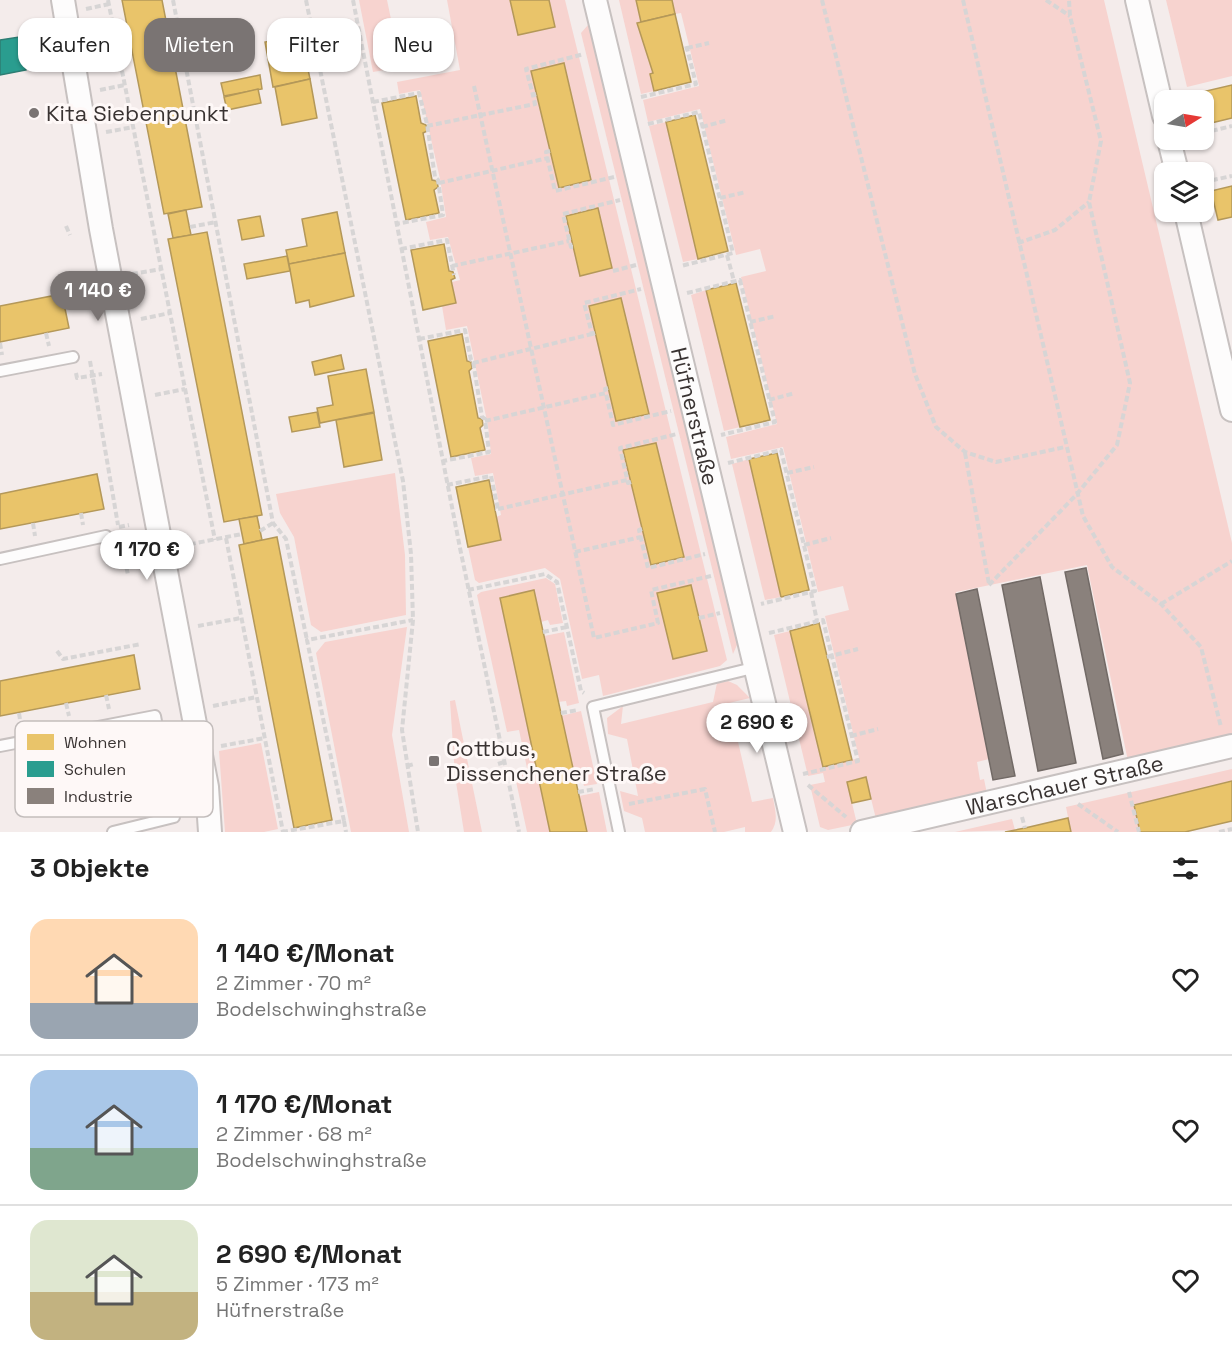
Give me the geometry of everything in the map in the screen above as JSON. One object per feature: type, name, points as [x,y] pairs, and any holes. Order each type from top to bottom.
[{"type":"street","points":[[63,0],[77,94],[194,721]]},
{"type":"street","name":"Hüfnerstraße","points":[[596,0],[795,832]]},
{"type":"street","points":[[1137,0],[1158,90]]},
{"type":"street","points":[[1188,222],[1232,410]]},
{"type":"street","name":"Warschauer Straße","points":[[863,832],[1229,747]]},
{"type":"street","points":[[209,817],[210,832]]},
{"type":"lane","points":[[0,371],[73,357]]},
{"type":"lane","points":[[0,559],[108,532]]},
{"type":"lane","points":[[619,832],[591,702],[757,667]]},
{"type":"lane","points":[[129,721],[155,716],[156,721]]},
{"type":"lane","points":[[0,746],[15,743]]},
{"type":"lane","points":[[118,829],[174,817]]},
{"type":"path","points":[[108,0],[214,540]]},
{"type":"path","points":[[173,0],[273,523],[285,540],[346,832]]},
{"type":"path","points":[[306,0],[403,481],[411,554],[413,620],[402,730],[418,832]]},
{"type":"path","points":[[353,0],[447,485],[519,832]]},
{"type":"path","points":[[822,0],[915,374],[936,427],[965,452],[996,462],[1065,447]]},
{"type":"path","points":[[963,0],[1065,447],[1083,516],[1112,567],[1161,604],[1201,647],[1229,747]]},
{"type":"path","points":[[1046,0],[1070,16]]},
{"type":"path","points":[[965,452],[989,585],[1077,494],[1117,445],[1130,383],[1089,202],[1101,141],[1070,16],[1069,0]]},
{"type":"path","points":[[638,98],[696,84],[685,49],[709,43]]},
{"type":"path","points":[[427,126],[535,104],[526,69],[584,54]]},
{"type":"path","points":[[474,86],[594,638],[658,623],[651,590],[711,576]]},
{"type":"path","points":[[373,102],[419,93],[435,177],[439,183],[443,214],[396,224]]},
{"type":"path","points":[[644,125],[699,112],[705,148],[720,198],[721,215],[733,253],[679,267]]},
{"type":"path","points":[[1214,130],[1232,125],[1230,118]]},
{"type":"path","points":[[702,127],[728,120]]},
{"type":"path","points":[[550,151],[546,152],[555,191],[614,177]]},
{"type":"path","points":[[439,183],[548,158]]},
{"type":"path","points":[[1214,180],[1232,176]]},
{"type":"path","points":[[720,198],[746,192]]},
{"type":"path","points":[[573,247],[571,248],[563,213],[620,200]]},
{"type":"path","points":[[1018,243],[1055,230],[1089,202]]},
{"type":"path","points":[[190,227],[216,222]]},
{"type":"path","points":[[66,226],[70,235]]},
{"type":"path","points":[[401,249],[447,240],[454,275]]},
{"type":"path","points":[[452,266],[569,241]]},
{"type":"path","points":[[727,255],[734,281]]},
{"type":"path","points":[[613,271],[636,265]]},
{"type":"path","points":[[111,279],[162,269]]},
{"type":"path","points":[[685,293],[740,280],[762,380],[775,422],[720,435]]},
{"type":"path","points":[[473,363],[593,334],[584,303],[641,290]]},
{"type":"path","points":[[119,324],[170,313]]},
{"type":"path","points":[[750,322],[776,315]]},
{"type":"path","points":[[419,339],[465,330],[482,417],[485,421],[489,452],[443,461]]},
{"type":"path","points":[[89,357],[128,575]]},
{"type":"path","points":[[134,400],[185,389]]},
{"type":"path","points":[[485,421],[607,391],[613,424],[671,411]]},
{"type":"path","points":[[769,400],[795,393]]},
{"type":"path","points":[[447,485],[491,476],[496,509],[629,481],[620,448],[676,435]]},
{"type":"path","points":[[727,463],[781,450],[787,473],[787,483],[815,591],[761,604]]},
{"type":"path","points":[[787,473],[814,467]]},
{"type":"path","points":[[108,532],[115,508]]},
{"type":"path","points":[[260,531],[273,523]]},
{"type":"path","points":[[642,529],[639,530],[648,568],[705,554]]},
{"type":"path","points":[[161,550],[242,534]]},
{"type":"path","points":[[576,552],[641,537]]},
{"type":"path","points":[[226,538],[283,832],[344,821]]},
{"type":"path","points":[[803,548],[831,538]]},
{"type":"path","points":[[1161,604],[1232,561]]},
{"type":"path","points":[[468,590],[545,574],[557,582],[581,691],[591,702]]},
{"type":"path","points":[[811,592],[817,621]]},
{"type":"path","points":[[699,618],[720,613]]},
{"type":"path","points":[[176,630],[241,618]]},
{"type":"path","points":[[307,640],[413,620]]},
{"type":"path","points":[[768,633],[823,620],[845,721],[858,761],[803,774]]},
{"type":"path","points":[[543,632],[567,627]]},
{"type":"path","points":[[57,651],[63,659],[141,644]]},
{"type":"path","points":[[830,657],[858,649]]},
{"type":"path","points":[[192,710],[257,697]]},
{"type":"path","points":[[851,736],[878,729]]},
{"type":"path","points":[[213,748],[265,738]]},
{"type":"path","points":[[498,764],[504,762]]},
{"type":"path","points":[[407,766],[414,764]]},
{"type":"path","points":[[805,783],[863,832]]},
{"type":"path","points":[[1128,787],[1138,832]]},
{"type":"path","points":[[613,807],[705,789],[715,832]]},
{"type":"path","points":[[1072,800],[1118,832]]},
{"type":"path","points":[[1219,832],[1232,829]]},
{"type":"shaded area","points":[[359,0],[387,0],[391,18],[373,18],[373,72]]},
{"type":"shaded area","points":[[447,0],[510,0],[518,35],[555,27],[549,0],[565,0],[727,660],[720,666],[603,696],[599,675],[582,679],[560,579],[545,568],[479,583],[475,580],[468,547],[501,540],[496,517],[501,515],[493,473],[475,476],[471,458],[491,454],[488,426],[467,326],[446,330],[442,306],[456,303],[452,282],[460,280],[448,237],[430,240],[426,222],[446,217],[420,90],[399,94],[397,82],[460,70],[454,38],[454,18],[450,18]],"holes":[[[564,63],[591,180],[559,188],[531,71]],[[598,209],[612,268],[580,276]],[[621,298],[649,413],[616,421],[589,306]],[[656,443],[684,556],[651,565],[623,451]],[[691,585],[707,650],[673,659],[657,593]]]},
{"type":"shaded area","points":[[619,0],[636,0],[641,22],[638,23],[653,73],[650,74],[654,91],[641,94]]},
{"type":"shaded area","points":[[672,0],[1104,0],[1154,212],[1154,222],[1156,222],[1232,543],[1232,736],[1128,761],[1087,565],[956,592],[989,759],[977,762],[980,780],[984,779],[987,794],[876,819],[866,778],[847,782],[857,824],[828,830],[820,827],[810,785],[825,782],[823,773],[808,776],[774,635],[790,631],[823,767],[859,758],[825,616],[849,610],[843,586],[818,592],[783,447],[731,459],[726,437],[777,424],[741,277],[766,271],[760,249],[736,255],[700,109],[648,122],[643,100],[699,86],[681,13],[675,14]]},
{"type":"shaded area","points":[[1166,0],[1232,0],[1232,76],[1187,87]]},
{"type":"shaded area","points":[[588,25],[591,27],[740,638],[733,654],[581,33]]},
{"type":"shaded area","points":[[666,122],[698,259],[683,262],[649,126]]},
{"type":"shaded area","points":[[706,290],[740,427],[724,431],[691,295]]},
{"type":"shaded area","points":[[749,459],[781,597],[765,600],[732,464]]},
{"type":"shaded area","points":[[395,473],[405,555],[406,615],[321,632],[311,625],[294,537],[280,513],[276,494]]},
{"type":"shaded area","points":[[546,578],[555,584],[563,623],[550,625],[548,620],[541,622],[534,591],[500,598],[550,832],[527,832],[514,772],[527,768],[519,730],[507,732],[477,595],[481,592]]},
{"type":"shaded area","points":[[407,627],[392,735],[409,832],[351,832],[316,653],[325,642]]},
{"type":"shaded area","points":[[564,632],[579,703],[567,706],[566,701],[558,702],[544,636]]},
{"type":"shaded area","points":[[728,681],[737,685],[750,698],[729,703],[752,802],[773,798],[776,815],[771,832],[745,832],[745,827],[724,832],[645,832],[642,818],[624,811],[620,791],[638,796],[627,739],[608,734],[607,718],[623,706],[621,724],[713,702],[717,683]]},
{"type":"shaded area","points":[[455,700],[482,832],[464,832],[455,776],[450,701]]},
{"type":"shaded area","points":[[581,711],[597,784],[584,786],[583,782],[576,783],[561,716]]},
{"type":"shaded area","points":[[261,743],[278,829],[264,832],[225,832],[219,751]]},
{"type":"shaded area","points":[[1232,769],[1232,781],[1134,805],[1140,832],[1071,832],[1066,807]]},
{"type":"shaded area","points":[[599,792],[607,832],[587,832],[579,796]]},
{"type":"shaded area","points":[[1012,819],[1015,830],[955,832]]},
{"type":"building: Wohnen","points":[[122,0],[162,0],[165,18],[144,18],[144,72],[176,72],[202,207],[164,214],[132,51],[132,18],[126,18]]},
{"type":"building: Wohnen","points":[[510,0],[549,0],[555,27],[518,35]]},
{"type":"building: Wohnen","points":[[636,0],[672,0],[675,14],[641,22]]},
{"type":"building: Wohnen","points":[[675,14],[691,82],[654,91],[650,74],[653,73],[637,23]]},
{"type":"building: Wohnen","points":[[564,63],[591,180],[559,188],[531,71]]},
{"type":"building: Wohnen","points":[[270,72],[309,72],[310,79],[273,87]]},
{"type":"building: Wohnen","points":[[260,75],[262,89],[224,96],[221,83]]},
{"type":"building: Wohnen","points":[[310,79],[317,118],[282,125],[275,87]]},
{"type":"building: Wohnen","points":[[1232,85],[1232,118],[1214,122],[1214,90],[1210,90]]},
{"type":"building: Wohnen","points":[[258,89],[261,103],[227,110],[224,97]]},
{"type":"building: Wohnen","points":[[416,96],[421,123],[426,125],[427,131],[423,133],[432,180],[437,181],[438,187],[434,190],[439,213],[406,220],[382,103]]},
{"type":"building: Wohnen","points":[[695,115],[728,251],[698,259],[666,122]]},
{"type":"building: Wohnen","points":[[1232,186],[1232,217],[1218,220],[1214,190]]},
{"type":"building: Wohnen","points":[[598,208],[612,268],[580,276],[566,216]]},
{"type":"building: Wohnen","points":[[186,210],[191,235],[173,238],[168,214]]},
{"type":"building: Wohnen","points":[[337,212],[345,253],[289,264],[286,250],[307,246],[302,219]]},
{"type":"building: Wohnen","points":[[260,216],[264,236],[242,240],[238,220]]},
{"type":"building: Wohnen","points":[[207,232],[262,515],[224,522],[168,239]]},
{"type":"building: Wohnen","points":[[444,244],[449,271],[453,272],[455,278],[451,280],[456,303],[423,310],[411,250]]},
{"type":"building: Wohnen","points":[[345,253],[354,296],[310,307],[309,300],[296,303],[289,264]]},
{"type":"building: Wohnen","points":[[287,256],[290,271],[247,279],[244,264]]},
{"type":"building: Wohnen","points":[[736,283],[770,420],[740,427],[706,290]]},
{"type":"building: Wohnen","points":[[62,294],[69,328],[0,342],[0,306]]},
{"type":"building: Wohnen","points":[[621,298],[649,414],[616,421],[589,306]]},
{"type":"building: Wohnen","points":[[462,334],[467,361],[471,362],[472,368],[469,371],[478,418],[482,419],[483,425],[480,428],[485,450],[451,457],[428,341]]},
{"type":"building: Wohnen","points":[[341,355],[344,369],[315,375],[312,362]]},
{"type":"building: Wohnen","points":[[366,369],[374,412],[320,423],[317,408],[333,405],[328,376]]},
{"type":"building: Wohnen","points":[[317,412],[320,427],[292,432],[289,417]]},
{"type":"building: Wohnen","points":[[374,413],[382,460],[344,467],[336,420]]},
{"type":"building: Wohnen","points":[[656,443],[684,557],[651,565],[623,450]]},
{"type":"building: Wohnen","points":[[777,453],[809,590],[781,597],[749,459]]},
{"type":"building: Wohnen","points":[[97,474],[104,509],[0,529],[0,494]]},
{"type":"building: Wohnen","points":[[489,480],[501,540],[468,547],[456,487]]},
{"type":"building: Wohnen","points":[[257,516],[262,540],[244,544],[239,519]]},
{"type":"building: Wohnen","points":[[277,537],[332,820],[294,828],[239,545]]},
{"type":"building: Wohnen","points":[[691,585],[707,651],[673,659],[657,593]]},
{"type":"building: Wohnen","points":[[534,590],[587,832],[550,832],[500,598]]},
{"type":"building: Wohnen","points":[[819,623],[852,760],[823,767],[790,631]]},
{"type":"building: Wohnen","points":[[134,655],[140,689],[0,716],[0,681]]},
{"type":"building: Wohnen","points":[[866,777],[871,799],[852,803],[847,782]]},
{"type":"building: Wohnen","points":[[1232,781],[1232,821],[1185,832],[1140,832],[1134,805]]},
{"type":"building: Wohnen","points":[[1068,818],[1071,832],[1005,832],[1025,828]]},
{"type":"building: Schulen","points":[[18,37],[18,72],[0,75],[0,40]]},
{"type":"building: Industrie","points":[[1086,568],[1123,754],[1103,759],[1065,572]]},
{"type":"building: Industrie","points":[[1040,577],[1076,763],[1038,771],[1002,585]]},
{"type":"building: Industrie","points":[[977,589],[1015,776],[993,780],[956,594]]},
{"type":"place","name":"Kita Siebenpunkt","points":[[34,113]]},
{"type":"place","name":"Cottbus, Dissenchener Straße","points":[[434,761]]}]
